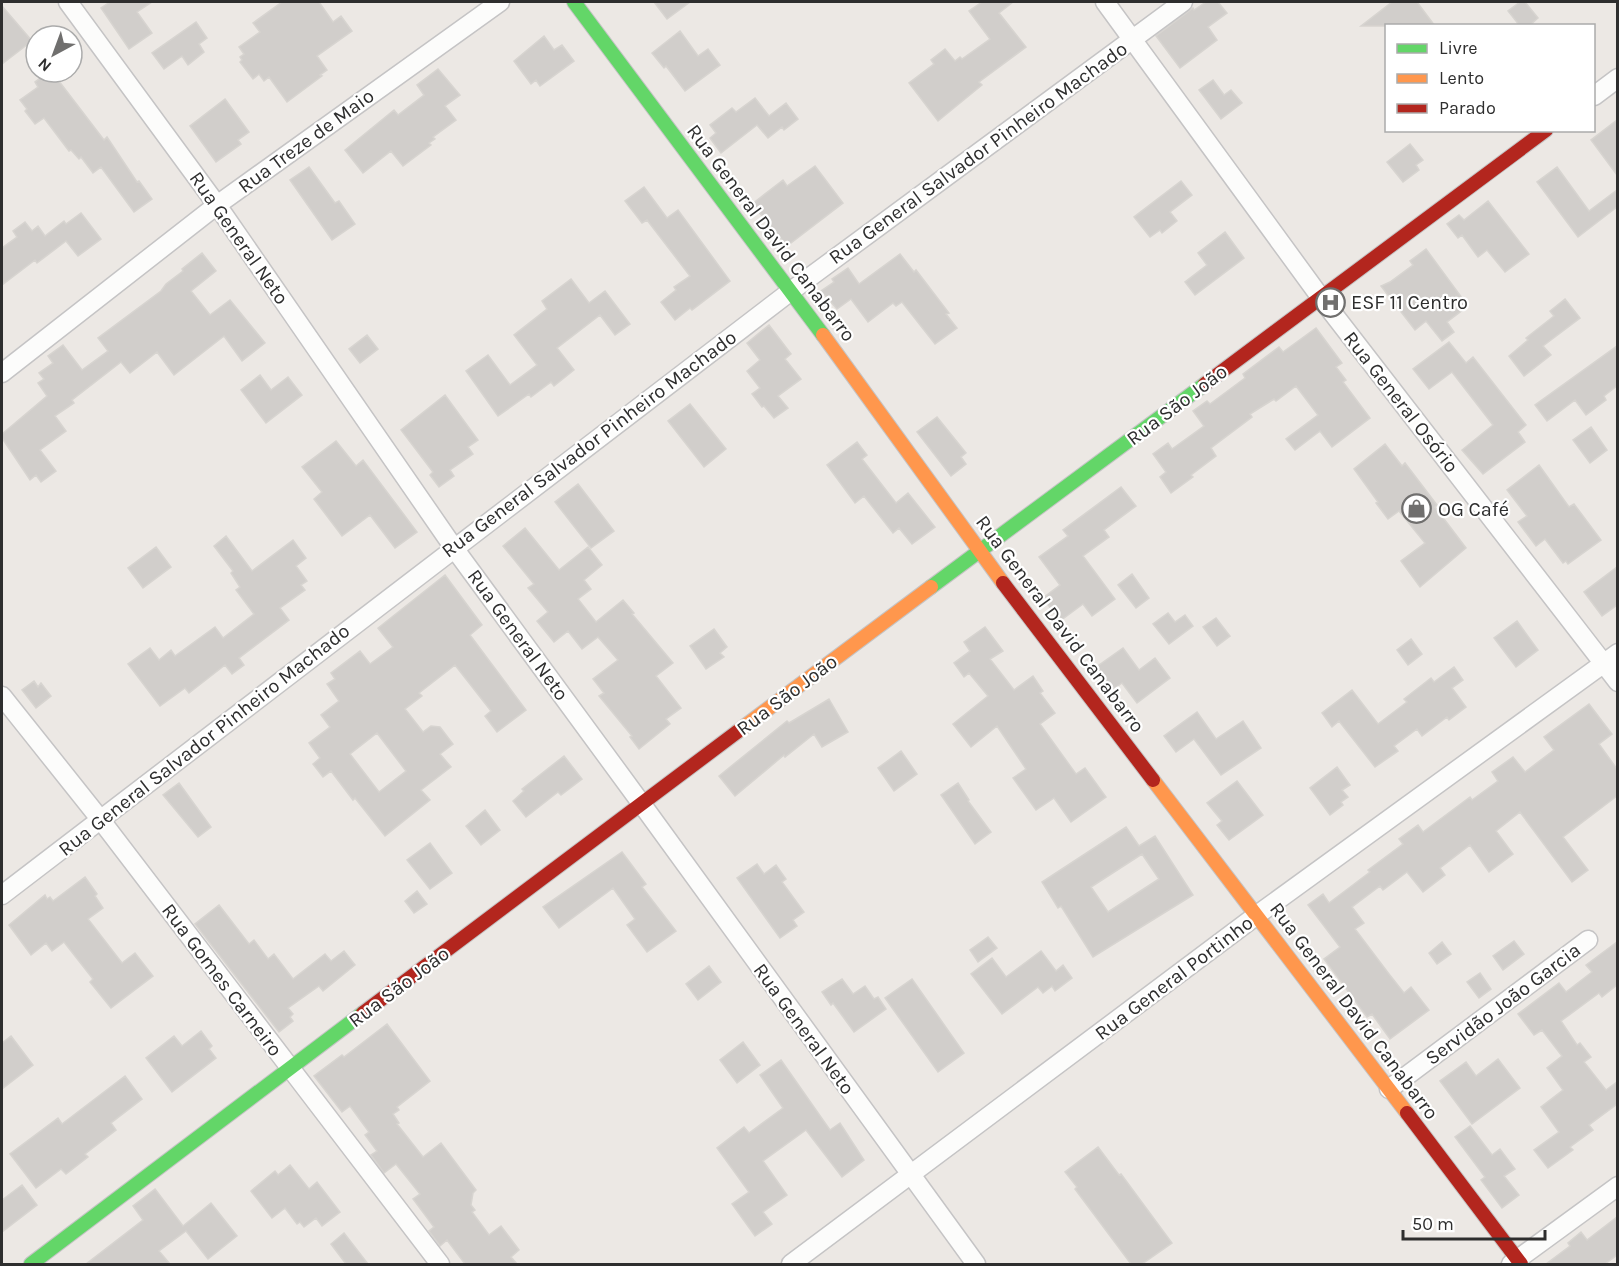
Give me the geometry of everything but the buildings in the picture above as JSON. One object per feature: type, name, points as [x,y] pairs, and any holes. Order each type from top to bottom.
[{"type":"street","name":"Rua General Neto","points":[[68,2],[217,205],[454,548],[976,1264]]},
{"type":"street","name":"Rua Treze de Maio","points":[[2,373],[217,205],[500,2]]},
{"type":"street","name":"Rua General David Canabarro","points":[[574,2],[791,291],[979,552],[1389,1089],[1516,1263]]},
{"type":"street","name":"Rua General Osório","points":[[1105,2],[1321,298],[1611,658],[1617,682]]},
{"type":"street","name":"Rua General Salvador Pinheiro Machado","points":[[2,895],[791,291],[1183,2]]},
{"type":"street","points":[[1595,94],[1617,78]]},
{"type":"street","name":"Rua São João","points":[[31,1264],[641,803],[1543,132]]},
{"type":"street","name":"Rua General Portinho","points":[[791,1264],[1257,915],[1611,658]]},
{"type":"street","name":"Rua Gomes Carneiro","points":[[2,696],[100,819],[440,1264]]},
{"type":"street","name":"Servidão João Garcia","points":[[1389,1089],[1588,940]]},
{"type":"street","points":[[1516,1263],[1617,1185]]},
{"type":"traffic: fast","points":[[574,2],[823,335]]},
{"type":"traffic: fast","points":[[931,587],[1205,384]]},
{"type":"traffic: fast","points":[[31,1264],[363,1013]]},
{"type":"traffic: slow","points":[[823,335],[1003,583]]},
{"type":"traffic: slow","points":[[737,732],[931,587]]},
{"type":"traffic: slow","points":[[1153,780],[1407,1113]]},
{"type":"traffic: jam","points":[[1205,384],[1543,132]]},
{"type":"traffic: jam","points":[[1003,583],[1153,780]]},
{"type":"traffic: jam","points":[[363,1013],[737,732]]},
{"type":"traffic: jam","points":[[1407,1113],[1521,1264]]},
{"type":"place","name":"ESF 11 Centro","points":[[1330,302]]},
{"type":"place","name":"OG Café","points":[[1417,509]]}]
